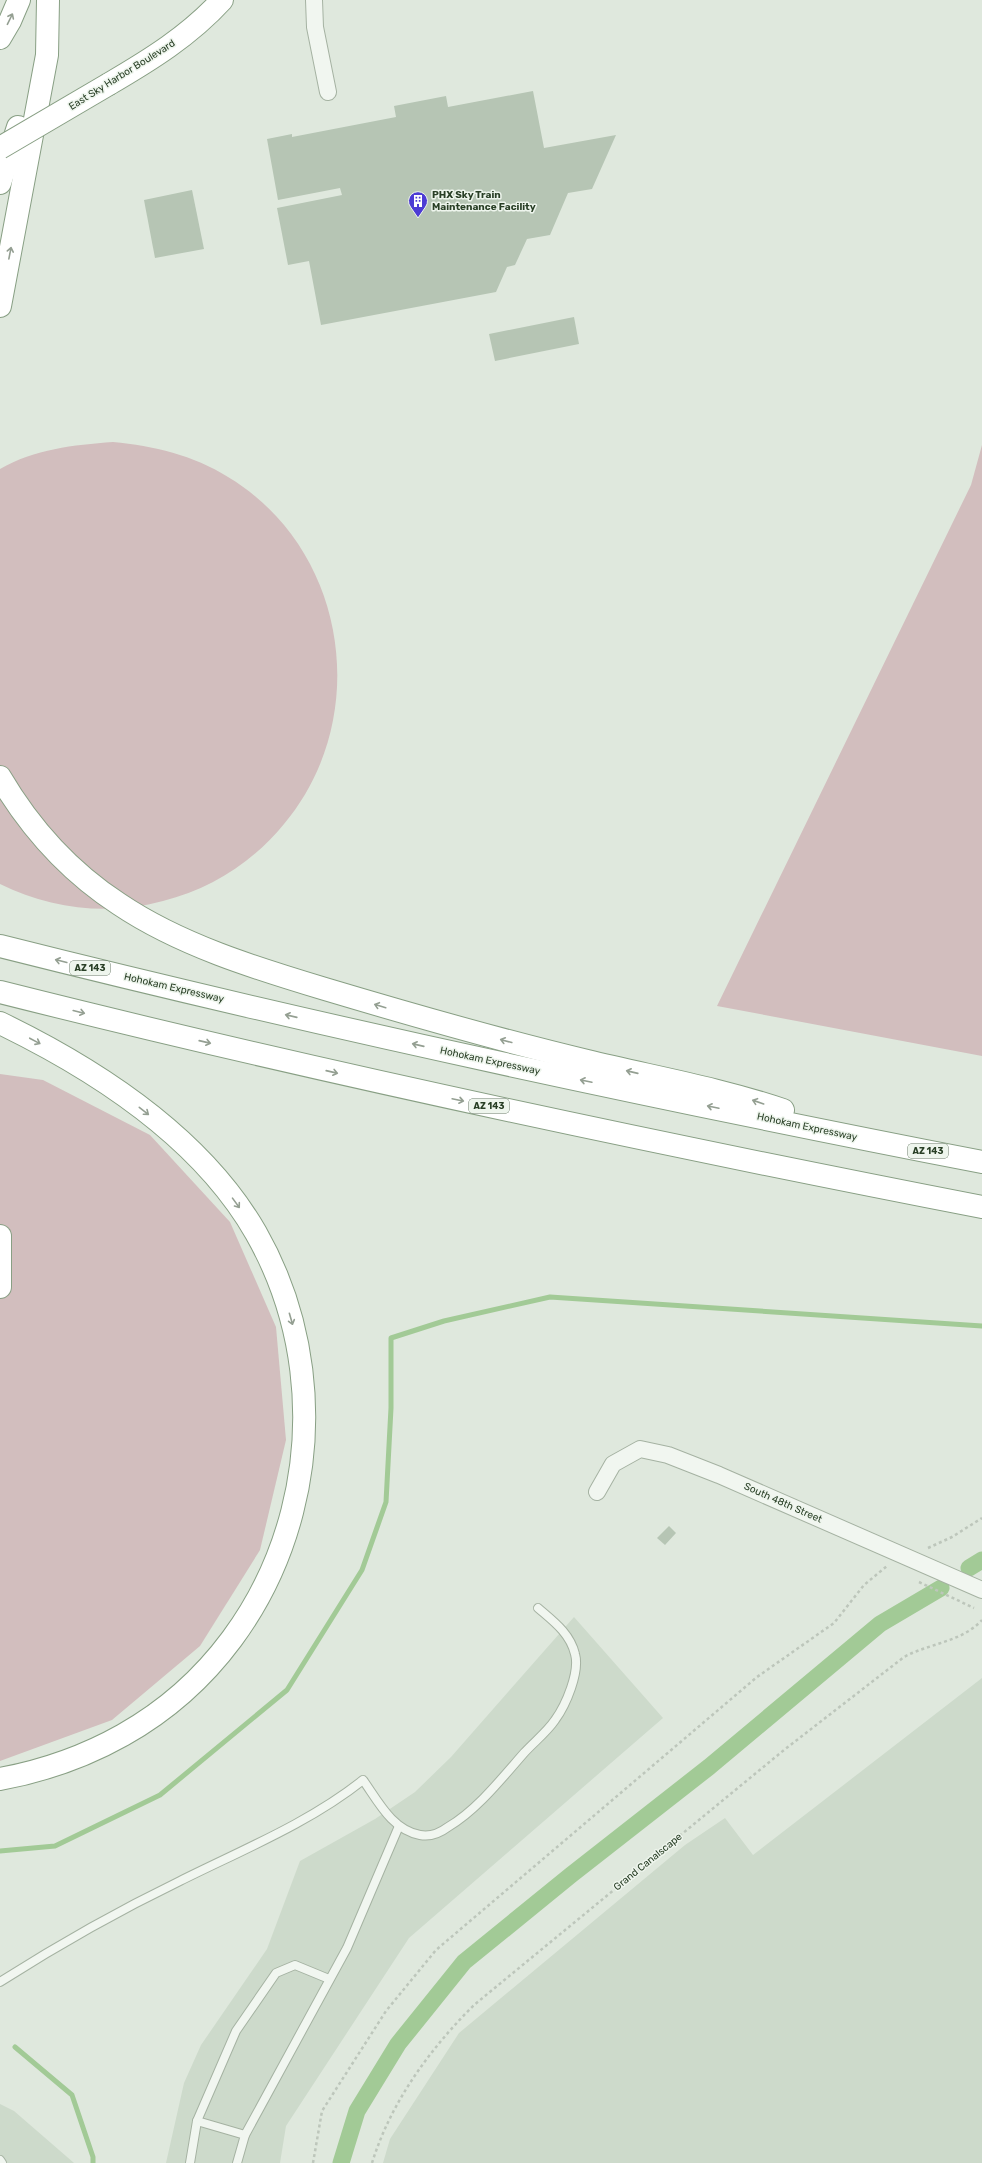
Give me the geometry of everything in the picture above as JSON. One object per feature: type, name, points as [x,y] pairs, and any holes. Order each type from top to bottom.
[{"type":"highway","points":[[0,38],[10,21],[19,0]]},
{"type":"highway","points":[[0,183],[24,104],[42,0]]},
{"type":"highway","points":[[0,306],[47,55],[48,0]]},
{"type":"highway","points":[[0,133],[106,78],[211,0]]},
{"type":"highway","name":"East Sky Harbor Boulevard","points":[[0,148],[106,78],[149,61],[183,37],[222,0]]},
{"type":"highway","points":[[0,777],[33,825],[51,846],[78,873],[119,904],[145,920],[198,945],[268,971],[417,1016],[586,1061],[737,1095],[875,1141]]},
{"type":"highway","name":"Hohokam Expressway","points":[[0,946],[195,994],[452,1052],[982,1162]]},
{"type":"highway","name":"AZ 143","points":[[0,992],[153,1030],[407,1089],[661,1143],[982,1207]]},
{"type":"highway","points":[[0,1023],[67,1059],[121,1094],[180,1141],[211,1171],[255,1231],[275,1272],[287,1302],[300,1351],[305,1399],[305,1425],[300,1479],[286,1534],[276,1562],[248,1614],[216,1657],[175,1698],[125,1734],[73,1759],[46,1769],[0,1779]]},
{"type":"highway","points":[[0,1236],[0,1287]]},
{"type":"street","points":[[314,0],[315,27],[328,92]]},
{"type":"street","name":"South 48th Street","points":[[597,1492],[613,1464],[640,1449],[668,1455],[719,1475],[982,1590]]},
{"type":"lane","points":[[0,1982],[54,1947],[170,1886],[276,1834],[338,1800],[363,1780],[391,1819],[406,1832],[421,1836],[435,1835],[450,1827],[483,1798],[556,1719],[573,1683],[576,1669],[575,1654],[564,1630],[538,1608]]},
{"type":"lane","points":[[237,2163],[245,2135],[347,1948],[399,1826]]},
{"type":"lane","points":[[190,2163],[197,2120],[236,2031],[276,1973],[295,1965],[329,1979]]},
{"type":"lane","points":[[197,2120],[245,2135]]},
{"type":"path","points":[[912,1579],[974,1608]]},
{"type":"path","name":"Grand Canalscape","points":[[372,2163],[386,2128],[411,2080],[443,2037],[474,2005],[784,1750],[904,1657],[918,1650],[965,1634],[982,1620]]},
{"type":"path","points":[[313,2163],[322,2110],[386,2011],[436,1950],[757,1677],[834,1623]]},
{"type":"shaded area","points":[[113,442],[158,449],[187,457],[215,469],[228,477],[269,508],[300,547],[322,590],[334,638],[337,687],[330,735],[312,782],[284,824],[259,850],[230,872],[181,896],[142,906],[101,909],[80,908],[19,893],[0,884],[0,469],[13,462],[41,452]]},
{"type":"shaded area","points":[[982,445],[982,1056],[717,1006],[971,485]]},
{"type":"shaded area","points":[[0,1074],[43,1080],[150,1135],[230,1222],[276,1327],[286,1440],[260,1550],[200,1646],[112,1720],[0,1761]]},
{"type":"shaded area","points":[[574,1617],[663,1718],[409,1938],[286,2126],[280,2163],[166,2163],[184,2083],[201,2045],[267,1949],[300,1861],[375,1819],[415,1792],[451,1757]]},
{"type":"shaded area","points":[[982,1678],[982,2163],[383,2163],[390,2139],[459,2033],[685,1845],[725,1818],[753,1855]]},
{"type":"shaded area","points":[[0,2104],[14,2111],[74,2163],[0,2163]]},
{"type":"building","name":"PHX Sky Train Maintenance Facility","points":[[533,91],[544,148],[616,135],[592,189],[568,193],[550,235],[527,239],[515,265],[507,267],[496,292],[321,325],[309,261],[288,265],[277,208],[342,195],[340,188],[278,200],[267,139],[292,134],[292,137],[396,117],[394,106],[446,96],[448,107]]},
{"type":"building","points":[[192,190],[204,249],[155,258],[144,200]]},
{"type":"building","points":[[574,317],[579,344],[495,361],[489,334]]},
{"type":"building","points":[[669,1526],[676,1533],[665,1545],[657,1538]]},
{"type":"waterway","points":[[0,1851],[55,1846],[160,1795],[287,1690],[362,1570],[386,1502],[391,1408],[391,1338],[444,1321],[550,1297],[982,1326]]},
{"type":"waterway","points":[[969,1568],[982,1560]]},
{"type":"waterway","points":[[341,2163],[357,2111],[398,2044],[464,1962],[571,1875],[709,1767],[880,1624],[941,1588]]},
{"type":"waterway","points":[[15,2047],[72,2095],[93,2157],[93,2163]]},
{"type":"place","name":"PHX Sky Train Maintenance Facility","points":[[418,218]]}]
